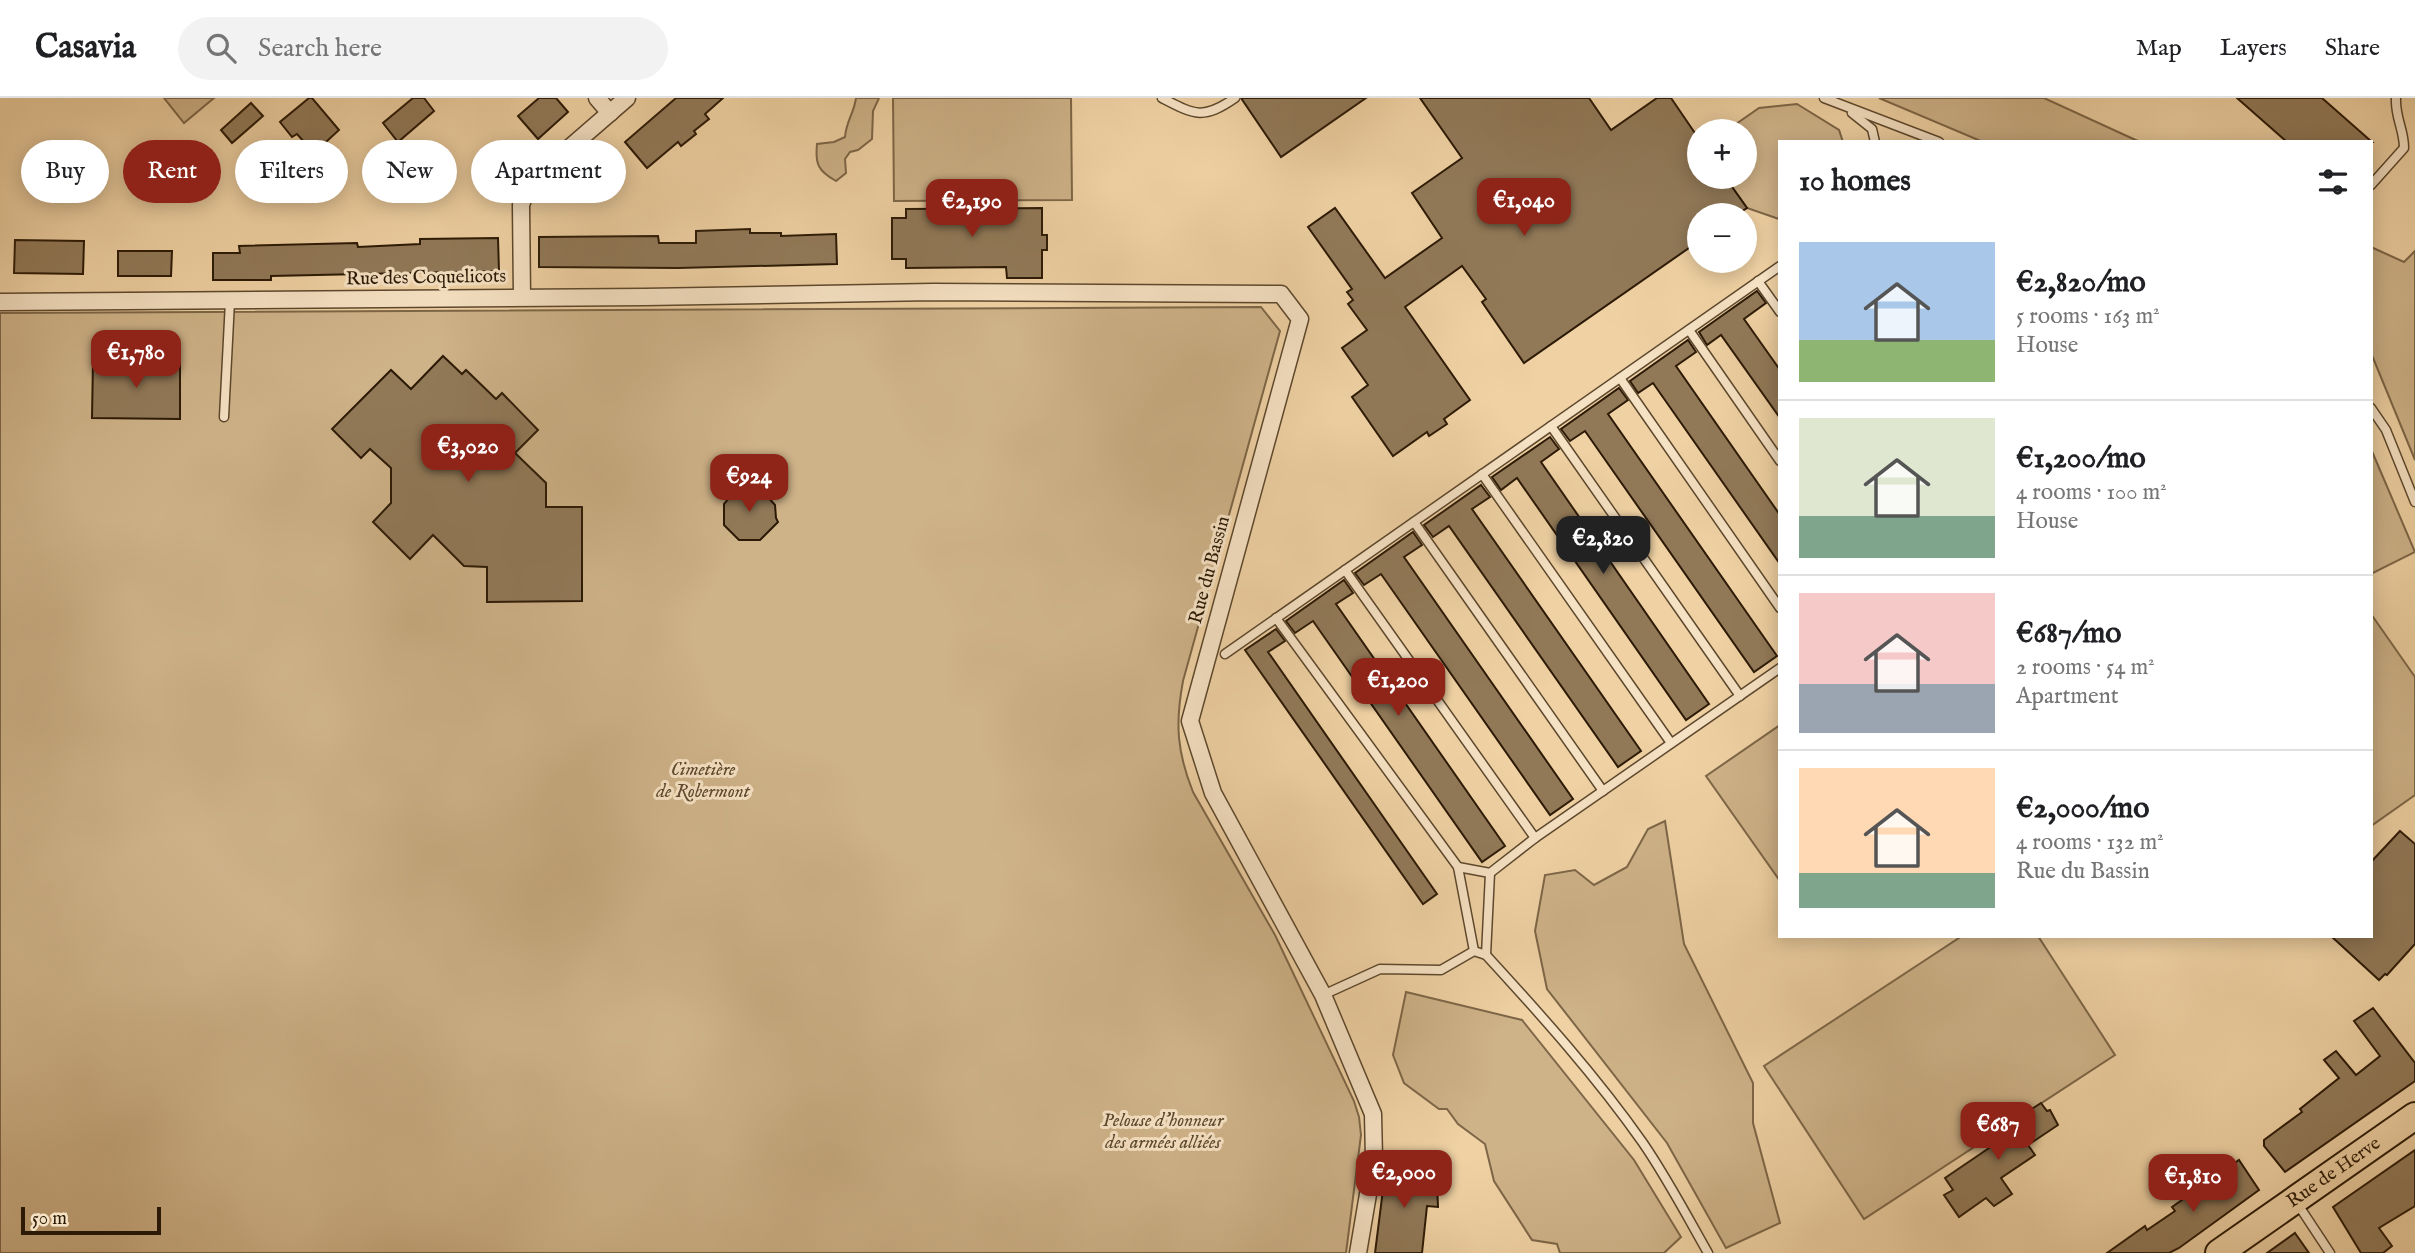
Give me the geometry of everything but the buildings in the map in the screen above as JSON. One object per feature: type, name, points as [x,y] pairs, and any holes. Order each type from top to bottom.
[{"type":"main road","name":"Rue de Herve","points":[[2219,1253],[2415,1116]]},
{"type":"street","points":[[597,98],[610,113]]},
{"type":"street","points":[[522,297],[521,205],[529,183],[628,98]]},
{"type":"street","name":"Rue des Coquelicots","points":[[0,302],[230,302],[852,293]]},
{"type":"street","name":"Rue du Bassin","points":[[852,293],[1281,294],[1300,319],[1190,721],[1213,793],[1323,995],[1373,1114],[1374,1159],[1358,1253]]},
{"type":"lane","points":[[1162,98],[1188,111],[1214,112],[1235,98]]},
{"type":"lane","points":[[1824,98],[1934,140]]},
{"type":"lane","points":[[2373,183],[2404,148],[2404,134],[2395,116],[2396,98]]},
{"type":"lane","points":[[1844,107],[1872,129],[1875,140]]},
{"type":"lane","points":[[1225,654],[1778,267]]},
{"type":"lane","points":[[1758,281],[1778,309]]},
{"type":"lane","points":[[224,418],[230,302]]},
{"type":"lane","points":[[1689,330],[1778,458]]},
{"type":"lane","points":[[1620,377],[1778,605]]},
{"type":"lane","points":[[2373,411],[2386,430],[2415,502]]},
{"type":"lane","points":[[1551,426],[1740,696]]},
{"type":"lane","points":[[1482,474],[1671,744]]},
{"type":"lane","points":[[1414,522],[1603,791]]},
{"type":"lane","points":[[1345,570],[1535,838]]},
{"type":"lane","points":[[1276,618],[1458,867],[1474,951]]},
{"type":"lane","points":[[1458,867],[1490,873],[1535,838],[1778,669]]},
{"type":"lane","points":[[1486,955],[1490,873]]},
{"type":"lane","points":[[1323,995],[1380,969],[1441,970],[1474,951],[1486,955],[1559,1037],[1621,1113],[1660,1171],[1708,1253]]},
{"type":"lane","points":[[2295,1200],[2330,1253]]},
{"type":"green space","points":[[164,98],[214,98],[184,123]]},
{"type":"green space","points":[[856,98],[879,98],[873,111],[872,139],[858,150],[850,152],[845,159],[846,173],[836,181],[819,166],[817,144],[834,142],[845,137]]},
{"type":"green space","points":[[893,98],[1071,98],[1072,200],[894,201]]},
{"type":"green space","points":[[1879,98],[2044,98],[2136,140],[1978,140]]},
{"type":"green space","points":[[1797,104],[1839,130],[1842,140],[1778,140],[1778,219],[1757,211],[1757,203],[1743,203],[1734,189],[1757,189],[1757,119],[1743,119],[1759,108]]},
{"type":"green space","points":[[2373,248],[2404,262],[2415,251],[2415,460],[2373,358]]},
{"type":"green space","name":"Cimetière de Robermont","points":[[1261,307],[1280,331],[1183,681],[1179,738],[1193,792],[1275,935],[1354,1101],[1361,1135],[1346,1253],[0,1253],[0,313]]},
{"type":"green space","points":[[2373,454],[2415,552],[2373,573]]},
{"type":"green space","points":[[2373,617],[2415,677],[2415,795],[2373,825]]},
{"type":"green space","points":[[1778,726],[1778,878],[1706,776]]},
{"type":"green space","points":[[1665,821],[1684,944],[1753,1083],[1753,1123],[1780,1223],[1726,1248],[1667,1143],[1547,989],[1535,931],[1545,875],[1575,870],[1594,885],[1627,867],[1648,829]]},
{"type":"green space","points":[[1959,938],[2039,938],[2115,1055],[1864,1219],[1764,1066]]},
{"type":"green space","points":[[1406,992],[1522,1020],[1634,1160],[1681,1237],[1664,1253],[1560,1253],[1557,1244],[1532,1240],[1494,1181],[1485,1144],[1458,1124],[1447,1109],[1439,1109],[1404,1083],[1393,1055]]},
{"type":"park label","name":"Pelouse d'honneur des armées alliées","points":[[1163,1132]]}]
